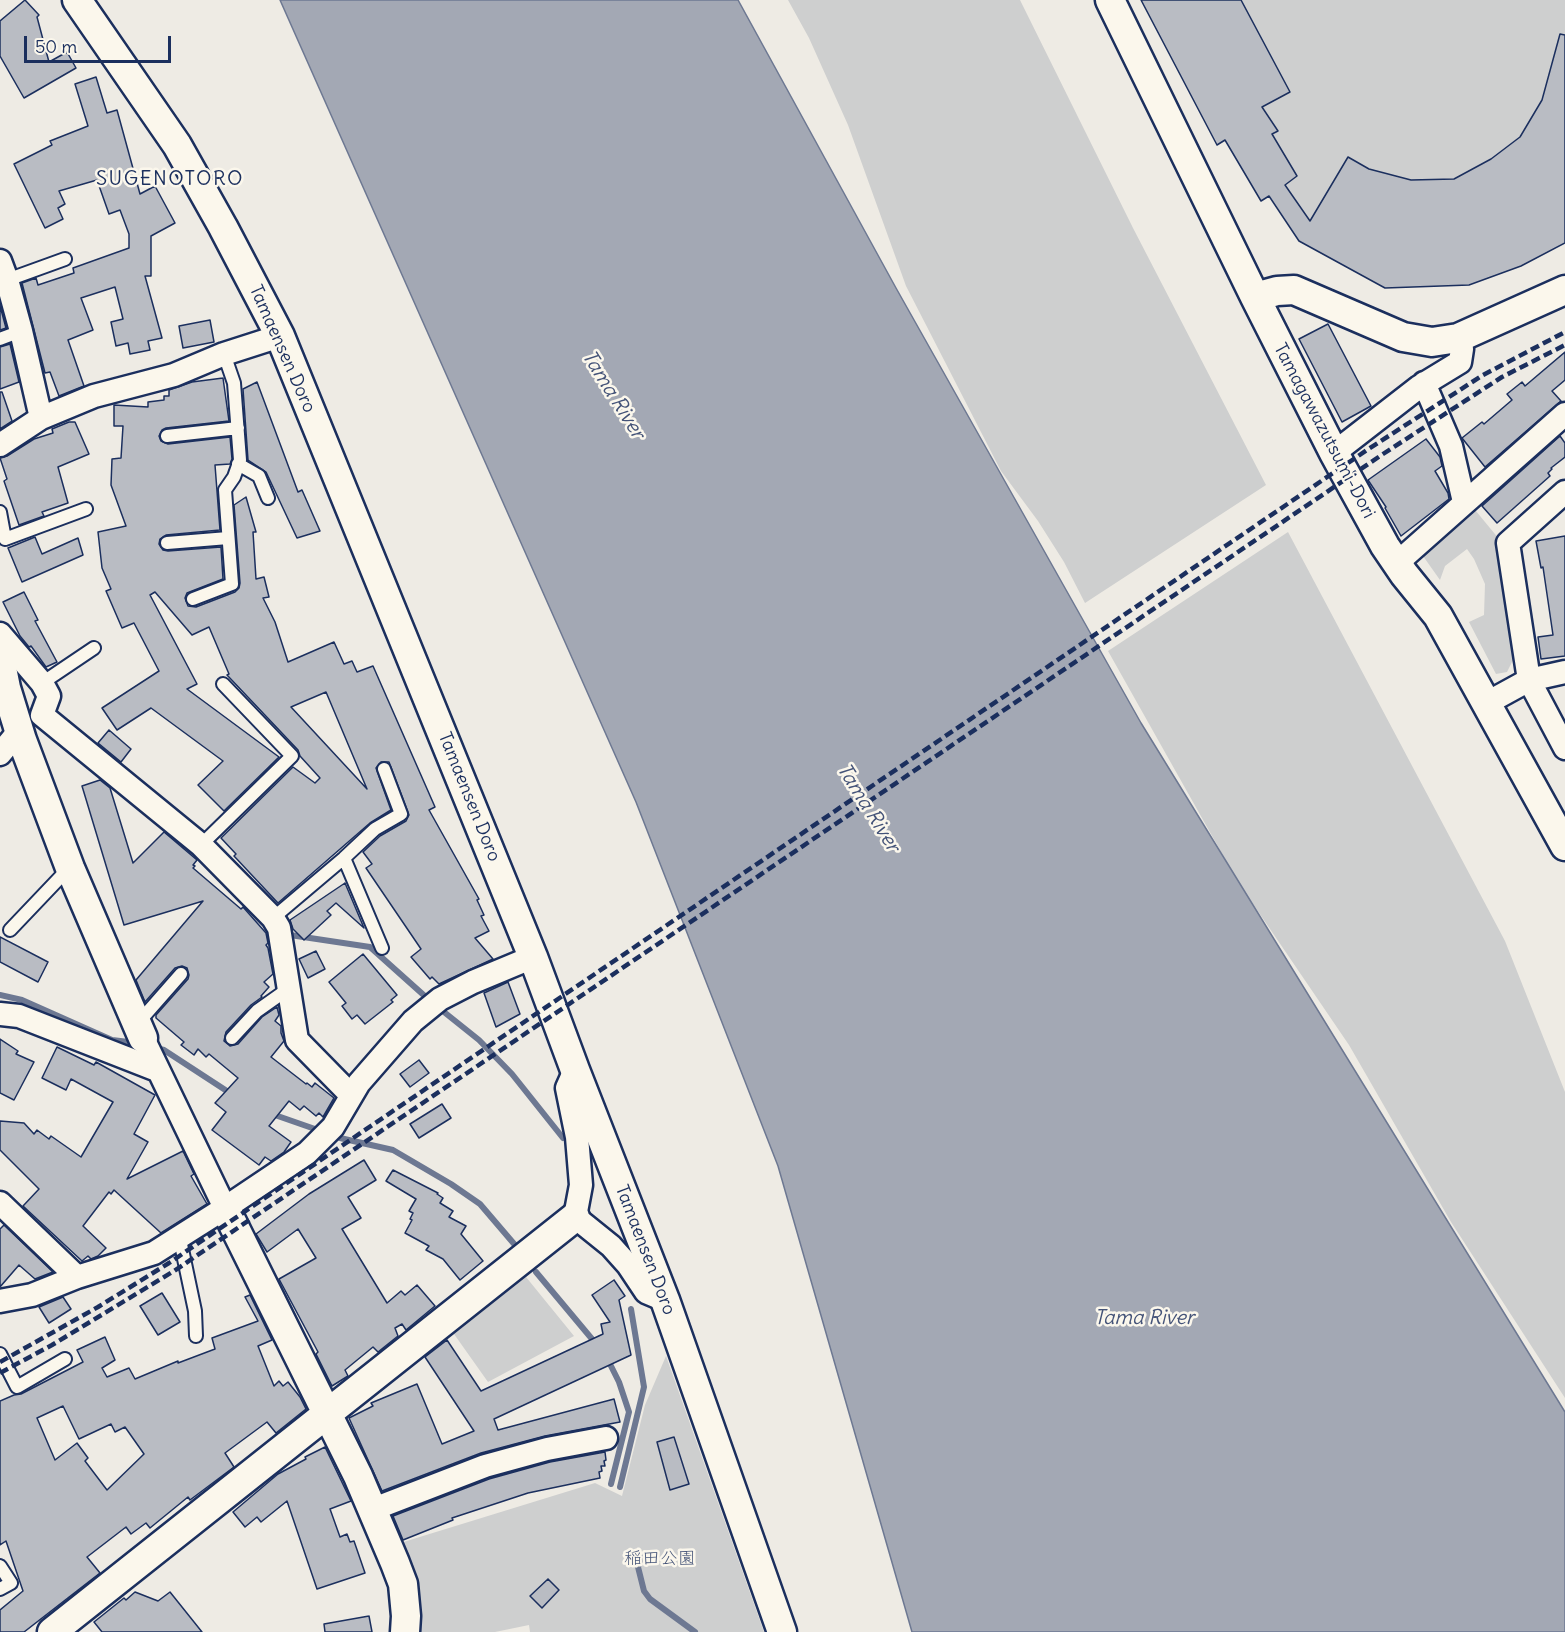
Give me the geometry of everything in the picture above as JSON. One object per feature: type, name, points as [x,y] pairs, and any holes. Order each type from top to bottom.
[{"type":"street","name":"Tamaensen Doro","points":[[77,0],[177,145],[224,227],[280,336],[533,957],[665,1300],[782,1632]]},
{"type":"street","name":"Tamagawazutsumi-Dori","points":[[1110,0],[1255,297],[1384,546],[1438,616],[1565,846]]},
{"type":"street","points":[[4,271],[10,335],[41,418]]},
{"type":"street","points":[[1255,297],[1277,291],[1294,290],[1403,338],[1432,342],[1458,338],[1565,290]]},
{"type":"street","points":[[0,445],[41,418],[94,396],[174,375],[224,354],[280,336]]},
{"type":"street","points":[[1334,453],[1424,383],[1460,362],[1462,350],[1458,338]]},
{"type":"street","points":[[1424,383],[1451,446],[1464,502]]},
{"type":"street","points":[[1397,563],[1565,414]]},
{"type":"street","points":[[1565,492],[1508,543],[1529,680],[1565,748]]},
{"type":"street","points":[[0,634],[42,683],[49,696],[42,715],[201,845],[273,918],[279,928],[297,1040],[350,1097]]},
{"type":"street","points":[[0,658],[6,688],[19,730],[70,868],[147,1046],[326,1415],[358,1476],[403,1584],[405,1632]]},
{"type":"street","points":[[1487,703],[1529,680],[1565,672]]},
{"type":"street","points":[[0,753],[19,730]]},
{"type":"street","points":[[0,1301],[32,1295],[77,1277],[154,1253],[179,1235],[225,1208],[307,1153],[333,1127],[359,1083],[413,1021],[440,999],[473,982],[533,957]]},
{"type":"street","points":[[0,1014],[19,1016],[147,1046]]},
{"type":"street","points":[[52,1632],[575,1217],[581,1185],[577,1137],[567,1088],[575,1070]]},
{"type":"street","points":[[0,1203],[77,1277]]},
{"type":"street","points":[[575,1217],[611,1246],[628,1265],[646,1292],[665,1300]]},
{"type":"street","points":[[371,1510],[485,1466],[547,1449],[606,1438]]},
{"type":"lane","points":[[4,271],[65,259]]},
{"type":"lane","points":[[193,599],[232,584],[225,490],[234,477],[238,464],[238,428],[234,382],[224,354]]},
{"type":"lane","points":[[166,436],[238,428]]},
{"type":"lane","points":[[238,464],[259,476],[268,498]]},
{"type":"lane","points":[[0,512],[5,539],[86,509]]},
{"type":"lane","points":[[167,543],[228,538]]},
{"type":"lane","points":[[42,683],[94,648]]},
{"type":"lane","points":[[201,845],[292,756],[223,684]]},
{"type":"lane","points":[[273,918],[375,829],[401,814],[384,769]]},
{"type":"lane","points":[[344,858],[382,948]]},
{"type":"lane","points":[[10,930],[70,868]]},
{"type":"lane","points":[[147,1046],[181,974]]},
{"type":"lane","points":[[232,1038],[257,1011],[288,988]]},
{"type":"lane","points":[[179,1235],[195,1311],[196,1336]]},
{"type":"lane","points":[[0,1354],[17,1387],[65,1359]]},
{"type":"lane","points":[[0,1566],[11,1583],[0,1589]]},
{"type":"green space","points":[[788,0],[1020,0],[1133,228],[1266,485],[1085,603],[1064,562],[1038,521],[1001,471],[906,286],[848,125],[809,38]]},
{"type":"green space","points":[[1141,0],[1565,0],[1565,243],[1521,266],[1469,285],[1385,288],[1298,241],[1269,196],[1226,141],[1217,145]]},
{"type":"green space","points":[[1471,505],[1499,539],[1517,652],[1507,672],[1496,674],[1469,622],[1484,615],[1485,584],[1474,559],[1467,549],[1445,566],[1440,580],[1423,556]]},
{"type":"green space","points":[[1288,532],[1505,941],[1565,1092],[1565,1398],[1451,1222],[1349,1045],[1238,882],[1108,651]]},
{"type":"green space","points":[[526,1277],[574,1336],[488,1382],[454,1334]]},
{"type":"green space","name":"稲田公園","points":[[666,1356],[764,1632],[530,1632],[529,1625],[495,1632],[414,1632],[397,1544],[595,1483],[622,1496],[645,1405]]},
{"type":"water","name":"Tama River","points":[[280,0],[738,0],[896,288],[1141,723],[1565,1412],[1565,1632],[912,1632],[778,1166],[636,802]]},
{"type":"building","points":[[25,0],[39,15],[37,17],[49,62],[67,52],[76,68],[24,98],[0,56],[0,21]]},
{"type":"building","points":[[1141,0],[1241,0],[1290,92],[1262,107],[1278,131],[1272,134],[1297,176],[1285,185],[1310,221],[1348,157],[1369,169],[1411,180],[1454,179],[1491,159],[1520,137],[1542,100],[1560,34],[1565,35],[1565,243],[1521,266],[1469,285],[1385,288],[1299,241],[1269,196],[1261,201],[1225,140],[1217,145]]},
{"type":"building","points":[[96,77],[107,113],[117,110],[140,194],[155,186],[175,223],[151,236],[151,276],[145,276],[162,338],[148,341],[150,350],[130,354],[128,343],[116,346],[111,322],[123,319],[115,287],[81,298],[93,330],[68,340],[84,386],[59,396],[50,372],[45,373],[22,283],[36,278],[38,285],[74,273],[73,268],[129,248],[129,234],[120,210],[109,214],[97,180],[59,191],[65,204],[58,208],[63,219],[45,228],[14,164],[52,145],[50,141],[88,126],[75,84]]},
{"type":"building","points":[[0,306],[6,328],[0,330]]},
{"type":"building","points":[[210,320],[214,342],[183,348],[179,326]]},
{"type":"building","points":[[1328,324],[1371,406],[1342,422],[1299,339]]},
{"type":"building","points":[[10,344],[19,382],[0,389],[0,347]]},
{"type":"building","points":[[1565,352],[1565,380],[1552,391],[1561,401],[1485,467],[1462,438],[1482,422],[1484,424],[1512,400],[1507,394],[1522,382],[1525,386]]},
{"type":"building","points":[[223,378],[229,421],[166,428],[159,436],[161,441],[168,444],[230,437],[232,459],[230,464],[215,465],[220,530],[166,535],[160,539],[159,544],[163,550],[168,551],[221,547],[223,579],[187,593],[185,598],[188,606],[196,607],[235,592],[239,588],[234,505],[246,497],[256,532],[253,532],[256,579],[264,577],[269,597],[263,598],[275,622],[288,662],[334,642],[344,664],[352,661],[357,672],[373,666],[435,807],[429,810],[479,899],[477,900],[484,915],[481,916],[489,931],[475,938],[493,959],[439,984],[432,977],[430,979],[411,957],[421,949],[366,868],[372,864],[363,852],[380,836],[406,821],[409,815],[389,762],[381,762],[376,768],[391,810],[370,823],[278,903],[234,856],[236,854],[221,838],[293,767],[315,783],[320,778],[300,756],[298,750],[227,675],[229,674],[209,627],[192,635],[155,592],[150,595],[197,684],[187,689],[279,757],[224,811],[198,785],[223,761],[151,708],[117,730],[102,708],[159,671],[134,623],[122,628],[106,591],[111,589],[102,568],[98,532],[126,526],[111,485],[112,459],[121,458],[123,426],[114,426],[114,405],[148,407],[148,402],[164,400],[164,396],[169,396],[169,390],[192,382]],"holes":[[[326,692],[367,789],[291,707]]]},
{"type":"building","points":[[257,382],[298,492],[302,490],[320,531],[297,538],[266,472],[248,460],[243,389]]},
{"type":"building","points":[[0,392],[2,392],[12,421],[0,429]]},
{"type":"building","points":[[75,422],[89,454],[58,467],[68,503],[42,512],[44,516],[19,525],[4,481],[7,479],[0,458],[34,439],[53,433],[52,429]]},
{"type":"building","points":[[1560,436],[1565,443],[1565,457],[1551,468],[1548,473],[1550,476],[1497,523],[1482,506]]},
{"type":"building","points":[[1426,439],[1440,457],[1442,466],[1435,471],[1449,499],[1401,536],[1386,507],[1368,480]]},
{"type":"building","points":[[1565,536],[1565,656],[1541,659],[1538,637],[1553,635],[1543,567],[1541,568],[1536,541]]},
{"type":"building","points":[[35,537],[42,554],[78,538],[83,555],[22,582],[8,548]]},
{"type":"building","points":[[24,592],[38,620],[35,621],[57,662],[46,667],[31,646],[29,647],[20,636],[3,602]]},
{"type":"building","points":[[109,730],[131,749],[121,762],[98,743]]},
{"type":"building","points":[[100,780],[110,788],[133,863],[164,832],[197,860],[193,868],[241,909],[243,907],[266,933],[268,943],[266,945],[273,974],[264,982],[269,987],[262,997],[251,1005],[226,1032],[224,1041],[230,1046],[238,1044],[262,1017],[277,1007],[279,1015],[275,1021],[281,1026],[284,1041],[271,1057],[306,1084],[312,1087],[315,1083],[334,1098],[323,1117],[319,1113],[316,1116],[304,1106],[300,1110],[289,1101],[269,1126],[291,1142],[284,1152],[271,1161],[265,1157],[259,1165],[212,1130],[226,1112],[215,1103],[238,1078],[209,1054],[206,1057],[198,1049],[194,1055],[181,1045],[184,1042],[156,1018],[156,1015],[188,979],[187,968],[182,966],[175,968],[145,1002],[136,980],[203,901],[124,925],[82,786]]},
{"type":"building","points":[[345,883],[364,928],[336,903],[327,911],[331,915],[304,940],[293,929],[290,920]]},
{"type":"building","points":[[0,937],[48,962],[38,982],[0,962]]},
{"type":"building","points":[[316,951],[325,969],[308,978],[299,959]]},
{"type":"building","points":[[363,954],[397,995],[391,1000],[393,1002],[365,1024],[357,1015],[352,1019],[342,1006],[346,1003],[329,982]]},
{"type":"building","points":[[508,982],[520,1014],[496,1027],[484,993]]},
{"type":"building","points":[[0,1039],[18,1051],[16,1054],[34,1062],[14,1100],[0,1093]]},
{"type":"building","points":[[57,1047],[94,1065],[96,1062],[155,1095],[134,1134],[148,1142],[127,1179],[183,1151],[194,1174],[191,1176],[207,1204],[161,1233],[114,1190],[111,1194],[109,1192],[83,1226],[106,1248],[98,1256],[91,1259],[88,1256],[82,1261],[23,1206],[39,1189],[0,1150],[0,1121],[24,1123],[34,1134],[37,1130],[49,1139],[51,1136],[81,1157],[113,1102],[71,1079],[66,1090],[42,1078]]},
{"type":"building","points":[[419,1060],[429,1073],[410,1087],[400,1074]]},
{"type":"building","points":[[442,1104],[451,1118],[419,1138],[410,1124]]},
{"type":"building","points":[[364,1160],[376,1180],[348,1197],[361,1218],[342,1229],[387,1303],[401,1291],[405,1295],[417,1285],[435,1306],[406,1330],[402,1324],[395,1328],[398,1336],[378,1352],[373,1347],[345,1370],[348,1376],[332,1386],[316,1354],[318,1352],[279,1279],[316,1258],[298,1229],[267,1252],[256,1234],[309,1194]]},
{"type":"building","points":[[393,1170],[438,1193],[443,1198],[440,1203],[453,1211],[449,1217],[466,1226],[461,1234],[483,1261],[460,1280],[443,1259],[426,1250],[429,1246],[405,1233],[412,1220],[410,1219],[413,1213],[409,1211],[416,1199],[386,1181]]},
{"type":"building","points":[[4,1225],[53,1272],[35,1279],[19,1265],[0,1287],[0,1229]]},
{"type":"building","points":[[614,1280],[625,1296],[619,1300],[631,1355],[494,1419],[498,1430],[614,1399],[620,1422],[545,1436],[481,1453],[382,1491],[349,1418],[373,1406],[371,1403],[417,1384],[442,1444],[474,1431],[425,1357],[447,1340],[481,1391],[603,1334],[601,1324],[610,1322],[592,1295]]},
{"type":"building","points":[[162,1293],[180,1322],[158,1335],[140,1306]]},
{"type":"building","points":[[250,1295],[272,1340],[258,1346],[274,1386],[279,1381],[283,1386],[288,1382],[306,1409],[276,1433],[267,1422],[225,1453],[234,1467],[190,1500],[188,1497],[150,1528],[146,1523],[131,1534],[126,1527],[87,1557],[100,1573],[24,1632],[0,1632],[0,1610],[23,1591],[6,1541],[0,1545],[0,1401],[21,1394],[83,1362],[77,1350],[105,1337],[115,1360],[102,1368],[107,1377],[129,1368],[135,1379],[215,1349],[212,1338],[258,1321],[245,1297]],"holes":[[[63,1406],[79,1439],[111,1424],[115,1432],[125,1427],[144,1454],[107,1490],[85,1461],[88,1458],[77,1443],[55,1460],[37,1418]]]},
{"type":"building","points":[[63,1297],[71,1309],[49,1323],[39,1307]]},
{"type":"building","points":[[674,1437],[689,1484],[670,1490],[657,1442]]},
{"type":"building","points":[[325,1447],[351,1501],[330,1509],[340,1537],[347,1534],[350,1542],[354,1541],[365,1573],[317,1589],[287,1501],[261,1522],[257,1517],[245,1527],[233,1512],[278,1474]]},
{"type":"building","points":[[605,1452],[605,1466],[601,1466],[600,1478],[528,1493],[452,1518],[453,1520],[403,1540],[393,1516],[489,1479],[550,1462]]},
{"type":"building","points":[[548,1579],[559,1590],[542,1608],[530,1596]]},
{"type":"building","points":[[135,1592],[158,1601],[170,1592],[202,1632],[102,1632],[94,1622]]},
{"type":"building","points":[[369,1616],[372,1632],[325,1632],[324,1624]]},
{"type":"waterway","points":[[290,935],[370,947],[427,998]]},
{"type":"waterway","points":[[0,995],[22,1000],[112,1040],[137,1043]]},
{"type":"waterway","points":[[444,1012],[479,1040],[512,1074],[563,1138]]},
{"type":"waterway","points":[[156,1048],[164,1050],[233,1095]]},
{"type":"waterway","points":[[272,1114],[315,1129]]},
{"type":"waterway","points":[[340,1138],[393,1150],[451,1184],[480,1204],[515,1245]]},
{"type":"waterway","points":[[536,1272],[597,1345]]},
{"type":"waterway","points":[[620,1487],[644,1387],[631,1309]]},
{"type":"waterway","points":[[607,1358],[619,1382],[629,1412],[611,1484]]},
{"type":"waterway","points":[[641,1557],[638,1567],[644,1591],[650,1599],[695,1632]]},
{"type":"railway","points":[[0,1362],[98,1307],[169,1263],[1367,450],[1483,375],[1565,332]]},
{"type":"railway","points":[[0,1373],[52,1345],[174,1271],[1383,454],[1502,377],[1565,345]]},
{"type":"district","name":"SUGENOTORO","points":[[170,179]]}]
